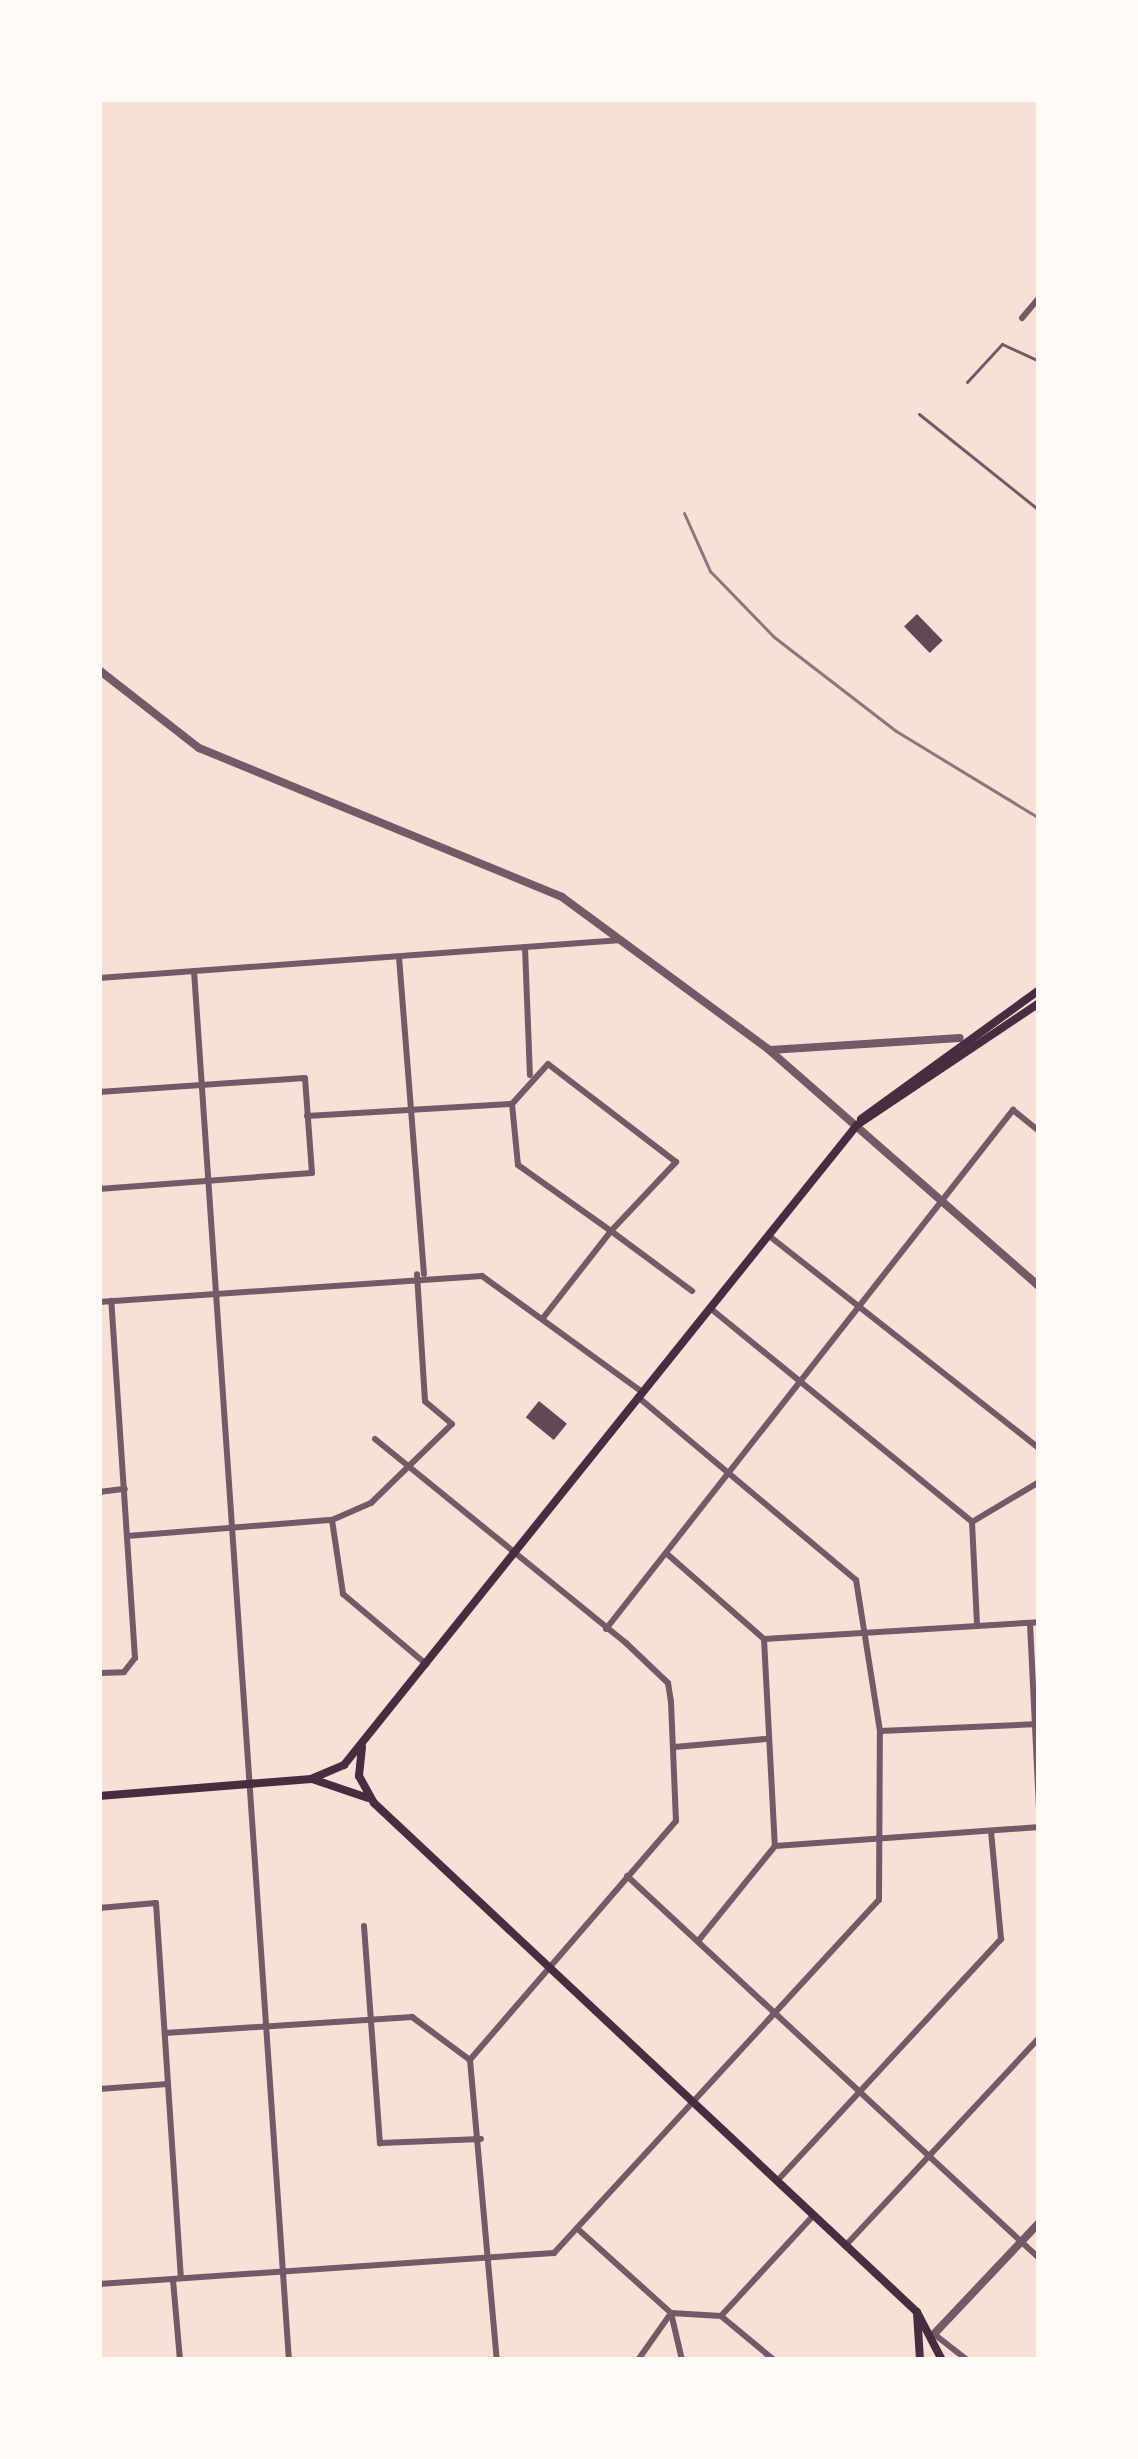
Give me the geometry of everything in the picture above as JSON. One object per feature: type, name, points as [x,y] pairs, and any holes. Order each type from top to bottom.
[{"type":"main road","points":[[310,1779],[363,1745],[856,1125],[960,1038],[1039,990]]},
{"type":"main road","points":[[856,1125],[1039,1003]]},
{"type":"main road","points":[[363,1745],[359,1776],[374,1803],[916,2312],[934,2334],[942,2360]]},
{"type":"main road","points":[[99,1796],[310,1779],[374,1803]]},
{"type":"main road","points":[[916,2312],[920,2360]]},
{"type":"street","points":[[1022,318],[1039,298]]},
{"type":"street","points":[[99,670],[199,748],[562,897],[768,1049],[856,1125],[938,1206],[1039,1286]]},
{"type":"street","points":[[99,978],[623,940]]},
{"type":"street","points":[[525,947],[530,1075],[512,1104],[518,1165],[692,1292]]},
{"type":"street","points":[[127,1536],[332,1520],[409,1470],[452,1424],[425,1401],[399,957]]},
{"type":"street","points":[[194,971],[244,1786],[289,2360]]},
{"type":"street","points":[[768,1049],[960,1038]]},
{"type":"street","points":[[530,1075],[558,1065],[676,1162],[611,1231],[542,1318]]},
{"type":"street","points":[[99,1092],[305,1078],[312,1173],[99,1189]]},
{"type":"street","points":[[307,1116],[512,1104]]},
{"type":"street","points":[[606,1629],[1013,1111],[1039,1131]]},
{"type":"street","points":[[766,1233],[1039,1448]]},
{"type":"street","points":[[99,1302],[420,1274],[482,1276],[640,1395],[723,1475],[856,1580],[880,1731],[875,1839],[879,1900],[777,2020],[554,2253],[99,2284]]},
{"type":"street","points":[[99,1673],[124,1672],[135,1658],[111,1301]]},
{"type":"street","points":[[710,1308],[973,1522],[977,1625]]},
{"type":"street","points":[[375,1439],[668,1683],[676,1821],[470,2060]]},
{"type":"street","points":[[973,1522],[1039,1482]]},
{"type":"street","points":[[99,1492],[125,1489]]},
{"type":"street","points":[[332,1520],[343,1594],[426,1664]]},
{"type":"street","points":[[666,1553],[764,1639],[1034,1622],[1039,1806]]},
{"type":"street","points":[[699,1940],[775,1846],[764,1639]]},
{"type":"street","points":[[880,1731],[1036,1724]]},
{"type":"street","points":[[674,1748],[768,1739]]},
{"type":"street","points":[[775,1846],[1039,1827]]},
{"type":"street","points":[[777,2181],[1001,1939],[991,1831]]},
{"type":"street","points":[[627,1876],[699,1940],[777,2020],[1039,2258]]},
{"type":"street","points":[[99,1907],[156,1904],[180,2360]]},
{"type":"street","points":[[364,1926],[366,2020],[380,2143],[481,2139]]},
{"type":"street","points":[[165,2033],[412,2018],[470,2060],[481,2139],[497,2360]]},
{"type":"street","points":[[846,2245],[1039,2038]]},
{"type":"street","points":[[99,2089],[168,2084]]},
{"type":"street","points":[[721,2316],[814,2215]]},
{"type":"street","points":[[967,2360],[934,2334],[1039,2223]]},
{"type":"street","points":[[580,2231],[671,2313],[682,2360]]},
{"type":"street","points":[[671,2313],[721,2316],[774,2360]]},
{"type":"street","points":[[638,2360],[671,2313]]},
{"type":"lane","points":[[967,382],[1002,344],[1039,361]]},
{"type":"lane","points":[[920,414],[1039,510]]},
{"type":"building","points":[[917,614],[943,641],[930,653],[904,627]]},
{"type":"building","points":[[539,1401],[567,1424],[554,1440],[526,1417]]},
{"type":"railway","points":[[684,513],[710,571],[774,637],[896,731],[1039,818]]}]
